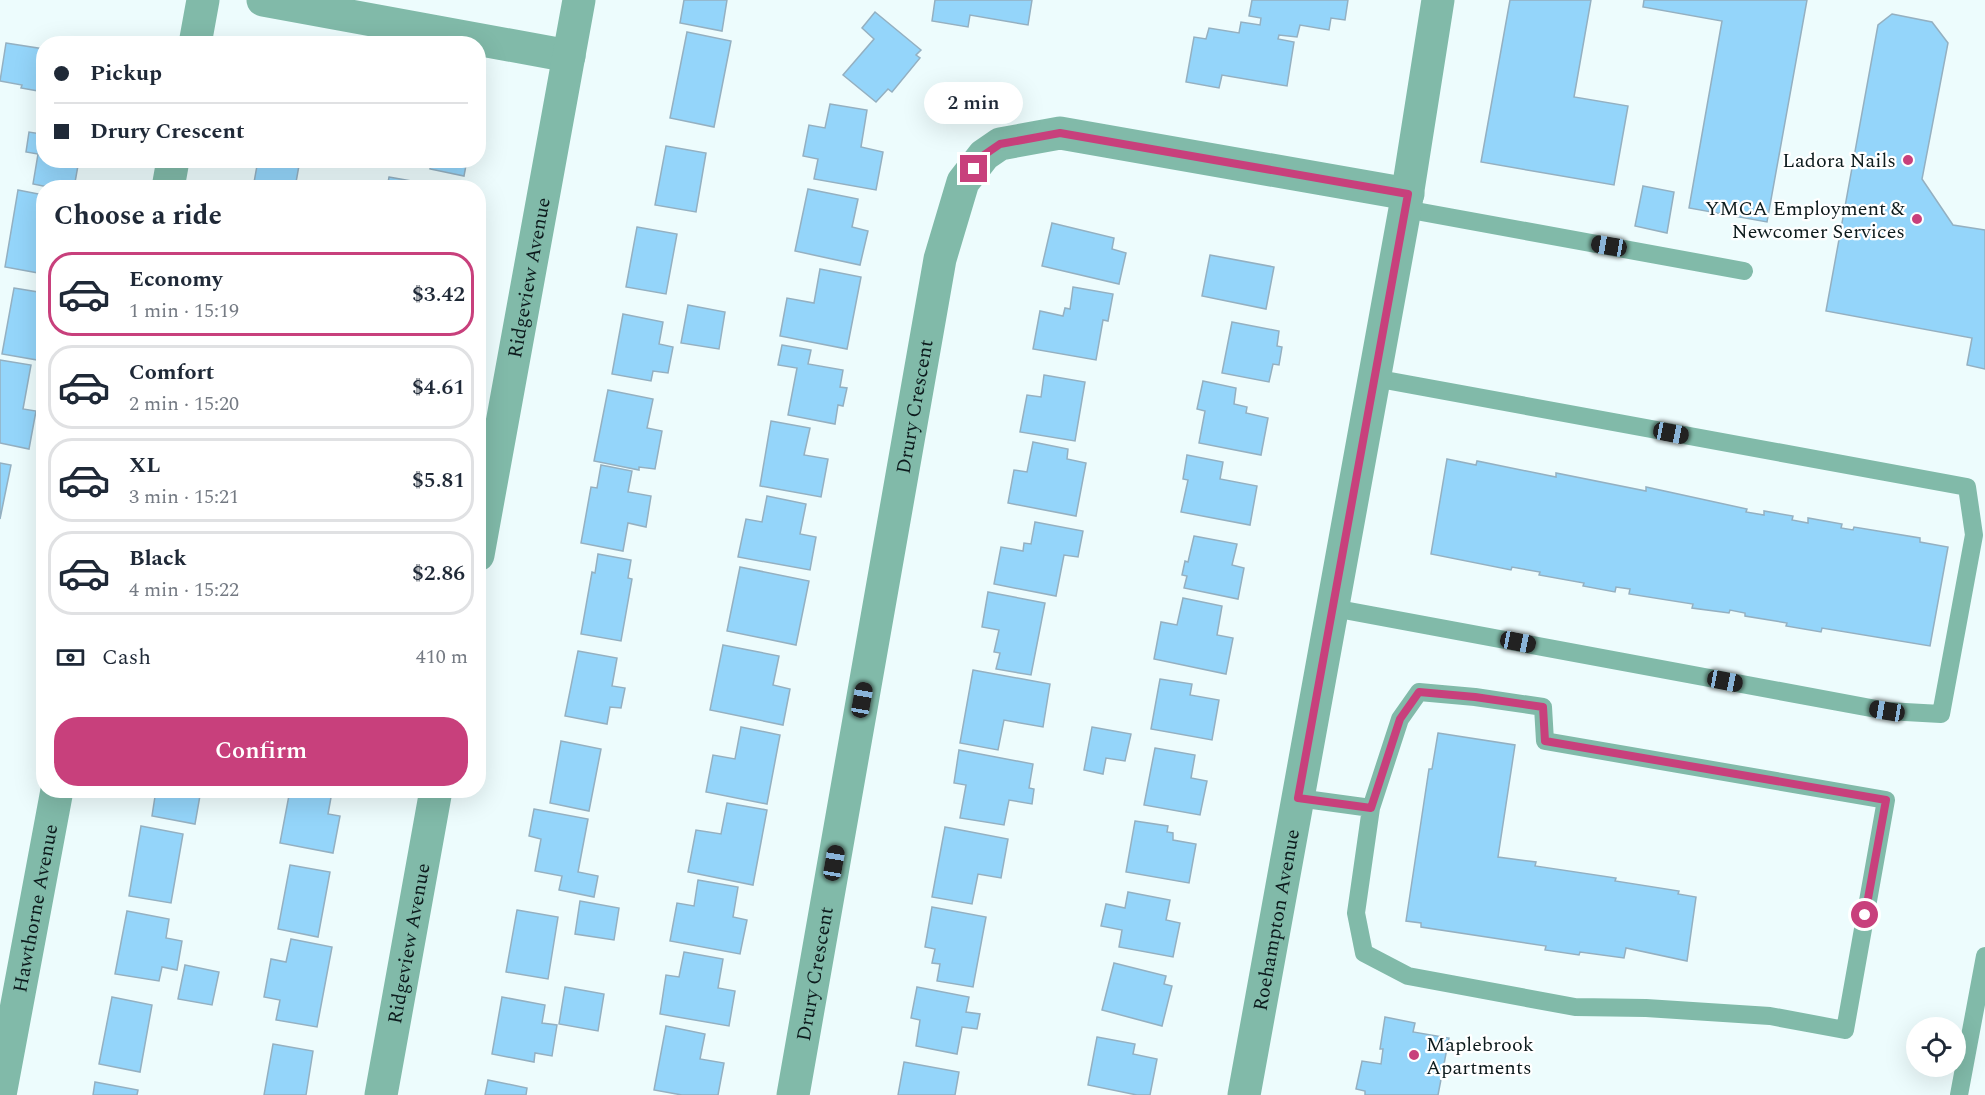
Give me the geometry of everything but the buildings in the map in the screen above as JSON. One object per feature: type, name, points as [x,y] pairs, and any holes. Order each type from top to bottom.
[{"type":"street","points":[[196,36],[203,0]]},
{"type":"street","points":[[263,0],[460,36]]},
{"type":"street","name":"Ridgeview Avenue","points":[[486,511],[579,0]]},
{"type":"street","name":"Roehampton Avenue","points":[[1244,1095],[1407,202],[1438,0]]},
{"type":"street","points":[[486,41],[569,56]]},
{"type":"street","name":"Drury Crescent","points":[[793,1095],[940,259],[963,182],[984,155],[1000,144],[1060,133],[1407,202]]},
{"type":"street","name":"Hawthorne Avenue","points":[[0,1095],[56,798]]},
{"type":"street","name":"Ridgeview Avenue","points":[[381,1095],[435,798]]},
{"type":"lane","points":[[1407,202],[1744,271]]},
{"type":"lane","points":[[1333,608],[1887,711],[1941,714],[1974,535],[1967,487],[1374,378]]},
{"type":"lane","points":[[1419,692],[1543,707],[1545,741],[1886,800],[1845,1030],[1770,1016],[1646,1008],[1575,1007],[1408,976],[1364,953],[1356,913],[1371,808],[1400,719],[1419,692]]},
{"type":"lane","points":[[1298,798],[1371,808]]},
{"type":"lane","points":[[1959,1095],[1985,956]]},
{"type":"place","name":"Ladora Nails","points":[[1908,160]]},
{"type":"place","name":"YMCA Employment & Newcomer Services","points":[[1917,219]]},
{"type":"place","name":"Maplebrook Apartments","points":[[1414,1055]]},
{"type":"route","points":[[974,169],[984,155],[1000,144],[1060,133],[1408,194],[1298,798],[1371,808],[1400,719],[1419,692],[1543,707],[1545,741],[1886,800],[1865,915]]}]
